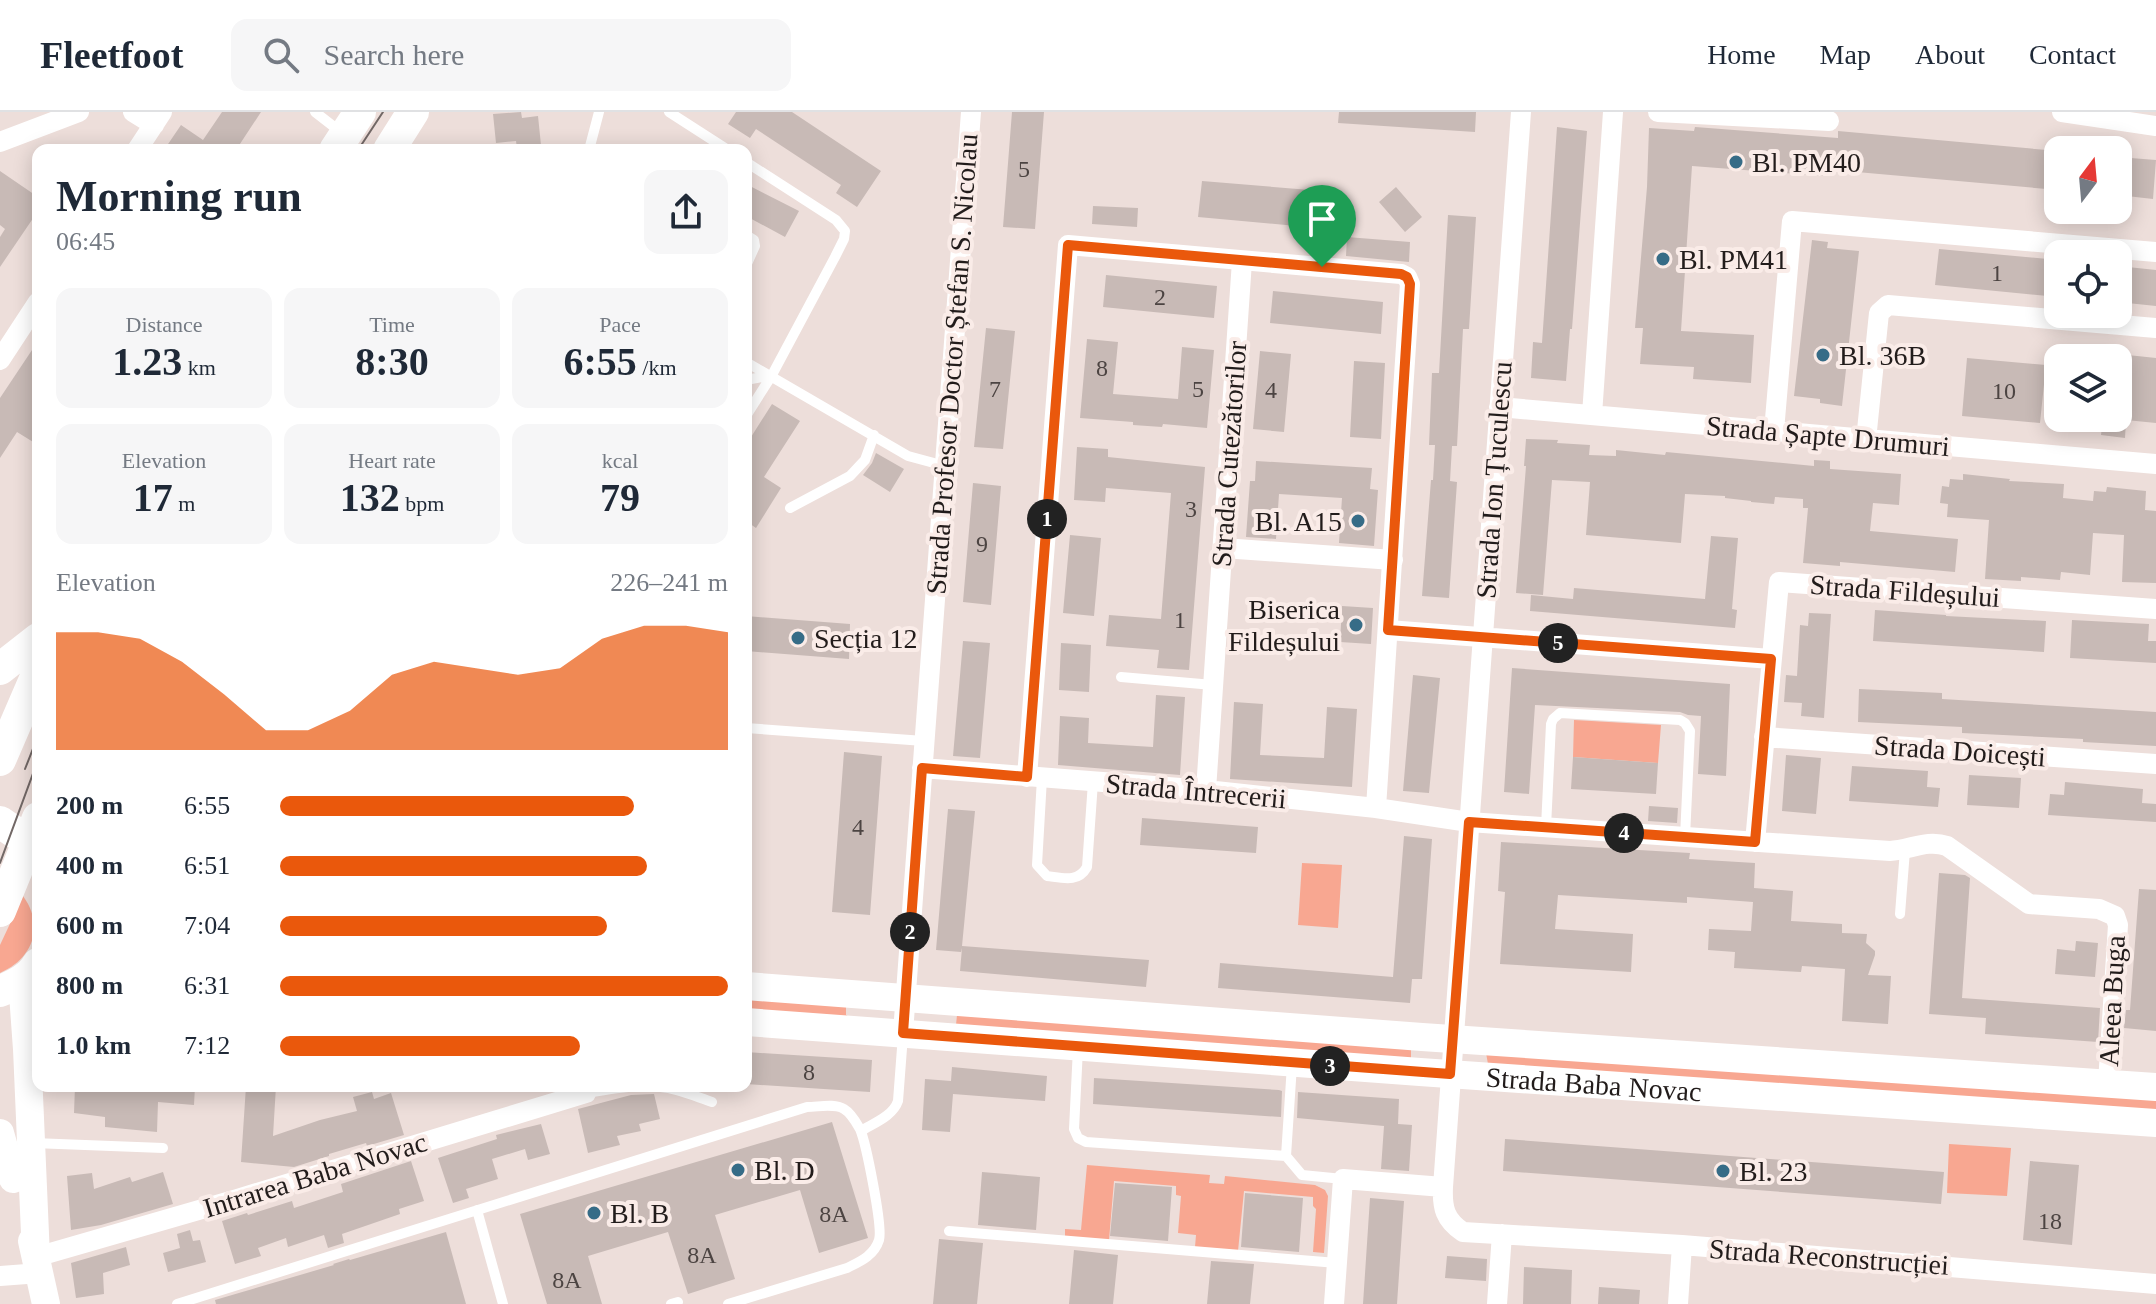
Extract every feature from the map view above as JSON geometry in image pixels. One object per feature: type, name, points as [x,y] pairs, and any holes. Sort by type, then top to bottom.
[{"type":"main road","points":[[393,144],[413,112]]},
{"type":"main road","points":[[0,669],[32,644]]},
{"type":"main road","points":[[0,760],[32,686]]},
{"type":"main road","points":[[0,822],[32,838]]},
{"type":"main road","points":[[0,911],[32,845]]},
{"type":"main road","points":[[26,976],[14,1155],[46,1304]]},
{"type":"main road","name":"Strada Baba Novac","points":[[752,986],[1453,1040],[2156,1087]]},
{"type":"main road","name":"Strada Baba Novac","points":[[752,1022],[2156,1123]]},
{"type":"main road","points":[[0,1133],[14,1155]]},
{"type":"street","points":[[0,142],[79,112]]},
{"type":"street","points":[[133,112],[158,119],[141,144]]},
{"type":"street","name":"Strada Profesor Doctor Ștefan S. Nicolau","points":[[903,1033],[971,112]]},
{"type":"street","name":"Strada Ion Țuculescu","points":[[1450,1074],[1521,112]]},
{"type":"street","points":[[1592,415],[1613,112]]},
{"type":"street","points":[[1658,112],[1829,121]]},
{"type":"street","points":[[2062,112],[2156,126]]},
{"type":"street","points":[[1774,431],[1792,221],[2156,252]]},
{"type":"street","points":[[1035,777],[1068,245],[1401,274],[1407,277],[1410,284],[1376,808]]},
{"type":"street","name":"Strada Cutezătorilor","points":[[1206,790],[1242,261]]},
{"type":"street","points":[[1866,440],[1879,313],[1888,305],[2156,328]]},
{"type":"street","points":[[0,360],[8,337],[32,309]]},
{"type":"street","name":"Strada Șapte Drumuri","points":[[1499,407],[2156,464]]},
{"type":"street","points":[[1223,548],[1393,560]]},
{"type":"street","name":"Strada Fildeșului","points":[[1771,659],[1779,582],[2156,609]]},
{"type":"street","points":[[1388,630],[1771,659],[1755,842]]},
{"type":"street","name":"Strada Doicești","points":[[1764,737],[2156,764]]},
{"type":"street","name":"Strada Întrecerii","points":[[922,768],[1206,790],[1376,808],[1469,822]]},
{"type":"street","name":"Aleea Buga","points":[[1469,822],[1890,851],[1932,843],[1947,846],[2029,904],[2099,909],[2115,916],[2118,925],[2108,1083]]},
{"type":"street","points":[[1450,1074],[1442,1203],[1449,1222],[1463,1232],[1502,1234],[1497,1304]]},
{"type":"street","name":"Intrarea Baba Novac","points":[[0,1276],[576,1092]]},
{"type":"street","points":[[1334,1304],[1343,1179],[1443,1187]]},
{"type":"street","name":"Strada Reconstrucției","points":[[1502,1234],[1682,1245],[2156,1284]]},
{"type":"street","points":[[1678,1304],[1682,1245]]},
{"type":"lane","points":[[315,112],[347,132]]},
{"type":"lane","points":[[591,144],[599,112]]},
{"type":"lane","points":[[669,112],[719,144]]},
{"type":"lane","points":[[752,166],[836,220],[845,231],[835,257],[752,407]]},
{"type":"lane","points":[[752,365],[908,456],[945,466]]},
{"type":"lane","points":[[752,379],[772,375]]},
{"type":"lane","points":[[790,508],[850,476],[865,460],[874,435]]},
{"type":"lane","points":[[1121,677],[1213,685]]},
{"type":"lane","points":[[1546,827],[1551,724],[1556,715],[1680,720],[1690,731],[1685,837]]},
{"type":"lane","points":[[752,728],[924,741]]},
{"type":"lane","points":[[1035,777],[1037,865],[1047,876],[1058,878],[1077,878],[1087,867],[1093,782]]},
{"type":"lane","points":[[1900,914],[1905,850]]},
{"type":"lane","points":[[861,1131],[896,1108],[903,1033]]},
{"type":"lane","points":[[1079,1046],[1074,1129],[1078,1138],[1086,1142],[1286,1156]]},
{"type":"lane","points":[[1292,1063],[1286,1156],[1302,1175],[1343,1179]]},
{"type":"lane","points":[[680,1092],[712,1102]]},
{"type":"lane","points":[[177,1304],[807,1107],[842,1107],[861,1131],[880,1220],[879,1240],[872,1253],[847,1268],[728,1304]]},
{"type":"lane","points":[[14,1155],[163,1148]]},
{"type":"lane","points":[[477,1210],[503,1304]]},
{"type":"lane","points":[[949,1231],[1337,1263]]},
{"type":"shaded area","points":[[1574,720],[1661,725],[1658,763],[1573,757]]},
{"type":"shaded area","points":[[1302,863],[1342,865],[1338,928],[1298,925]]},
{"type":"shaded area","points":[[23,896],[32,915],[32,940],[21,959],[0,973],[0,945]]},
{"type":"shaded area","points":[[752,995],[846,1006],[846,1015],[854,1020],[752,1013]]},
{"type":"shaded area","points":[[957,1015],[1411,1048],[1411,1058],[956,1025]]},
{"type":"shaded area","points":[[1486,1053],[2156,1096],[2156,1113],[1488,1064]]},
{"type":"shaded area","points":[[1949,1144],[2011,1148],[2007,1196],[1947,1193]]},
{"type":"shaded area","points":[[1087,1165],[1210,1175],[1209,1183],[1224,1184],[1225,1176],[1315,1185],[1325,1190],[1328,1196],[1324,1253],[1313,1252],[1316,1209],[1313,1197],[1244,1191],[1238,1251],[1195,1247],[1196,1235],[1178,1233],[1181,1196],[1176,1195],[1176,1186],[1114,1181],[1109,1240],[1065,1237],[1065,1229],[1081,1230]]},
{"type":"building","points":[[222,112],[261,112],[240,144],[168,144],[181,125],[203,140]]},
{"type":"building","points":[[521,112],[522,118],[538,116],[541,144],[516,144],[516,141],[496,143],[493,114]]},
{"type":"building","points":[[736,112],[792,112],[881,171],[857,207],[836,193],[841,185],[756,129],[750,138],[728,124]]},
{"type":"building","points":[[1012,112],[1044,112],[1035,229],[1003,227]]},
{"type":"building","points":[[1339,112],[1476,112],[1475,132],[1338,123]]},
{"type":"building","points":[[1557,127],[1587,131],[1566,381],[1531,378],[1533,342],[1542,343]]},
{"type":"building","points":[[1695,127],[1838,138],[1838,131],[2044,150],[2044,189],[1823,169],[1823,176],[1692,166],[1681,331],[1754,335],[1751,383],[1693,379],[1694,367],[1640,364],[1643,328],[1635,328],[1649,128],[1694,131]]},
{"type":"building","points":[[2132,158],[2156,160],[2153,199],[2132,197]]},
{"type":"building","points":[[0,171],[32,193],[32,220],[0,267],[0,237],[5,229],[0,225]]},
{"type":"building","points":[[1202,181],[1310,190],[1307,227],[1198,217]]},
{"type":"building","points":[[752,187],[799,211],[785,237],[752,219]]},
{"type":"building","points":[[1396,187],[1422,217],[1405,232],[1379,202]]},
{"type":"building","points":[[1093,206],[1138,208],[1137,227],[1092,224]]},
{"type":"building","points":[[1448,215],[1476,217],[1469,329],[1463,329],[1457,446],[1452,446],[1450,481],[1457,482],[1449,598],[1422,596],[1435,445],[1429,445],[1432,373],[1439,373]]},
{"type":"building","points":[[1347,237],[1410,242],[1409,262],[1346,256]]},
{"type":"building","name":"Bl. 36B","points":[[1812,240],[1828,242],[1827,248],[1859,251],[1842,406],[1794,396]]},
{"type":"building","points":[[1939,249],[2044,259],[2044,296],[1935,285]]},
{"type":"building","points":[[2132,267],[2156,270],[2156,306],[2132,303]]},
{"type":"building","points":[[1106,275],[1217,286],[1214,318],[1103,307]]},
{"type":"building","points":[[1273,291],[1383,302],[1381,334],[1270,323]]},
{"type":"building","points":[[986,328],[1015,331],[1003,449],[974,447]]},
{"type":"building","points":[[1087,339],[1118,342],[1113,394],[1178,399],[1182,347],[1214,350],[1207,428],[1133,425],[1133,422],[1080,418]]},
{"type":"building","points":[[32,350],[32,441],[17,432],[0,458],[0,398]]},
{"type":"building","points":[[1260,351],[1291,354],[1284,432],[1253,429]]},
{"type":"building","points":[[2132,355],[2156,358],[2156,423],[2132,421]]},
{"type":"building","points":[[1967,358],[2044,365],[2040,423],[1962,416]]},
{"type":"building","points":[[1354,361],[1385,363],[1381,439],[1350,437]]},
{"type":"building","points":[[772,404],[800,421],[764,477],[781,488],[756,528],[752,525],[752,436]]},
{"type":"building","points":[[2101,432],[2125,432],[2125,438],[2101,435]]},
{"type":"building","points":[[1526,439],[1590,445],[1589,455],[1616,456],[1616,450],[1665,455],[1666,452],[1814,466],[1814,460],[1830,461],[1830,469],[1901,474],[1899,505],[1873,503],[1870,531],[1958,539],[1955,572],[1840,562],[1840,566],[1803,563],[1808,508],[1803,508],[1803,499],[1775,497],[1774,504],[1725,496],[1685,494],[1681,543],[1586,535],[1590,482],[1552,480],[1543,595],[1516,593]]},
{"type":"building","points":[[1077,447],[1108,449],[1108,457],[1205,467],[1189,670],[1157,668],[1159,650],[1106,646],[1109,615],[1161,619],[1171,493],[1106,488],[1105,502],[1074,500]]},
{"type":"building","points":[[876,453],[904,469],[890,492],[863,475]]},
{"type":"building","name":"Bl. A15","points":[[1256,461],[1372,468],[1370,489],[1378,490],[1374,546],[1339,543],[1342,498],[1279,494],[1276,539],[1246,537],[1250,481],[1255,481]]},
{"type":"building","points":[[1963,474],[2009,481],[2064,484],[2063,498],[2093,501],[2094,491],[2106,492],[2107,487],[2146,491],[2145,510],[2156,511],[2156,583],[2122,582],[2124,535],[2093,533],[2090,575],[2061,572],[2060,580],[2021,577],[2021,581],[1985,579],[1989,520],[1947,517],[1948,504],[1940,503],[1942,486],[1949,487],[1950,479],[1963,480]]},
{"type":"building","points":[[973,483],[1001,486],[991,605],[963,602]]},
{"type":"building","points":[[1070,535],[1101,538],[1094,616],[1063,613]]},
{"type":"building","points":[[1711,536],[1738,538],[1732,609],[1737,610],[1735,628],[1530,611],[1531,595],[1573,599],[1574,588],[1705,599]]},
{"type":"building","name":"Biserica Fildeșului","points":[[1342,606],[1373,608],[1371,644],[1340,642]]},
{"type":"building","points":[[1875,610],[2046,621],[2044,652],[1873,641]]},
{"type":"building","points":[[1809,613],[1831,614],[1824,718],[1801,716],[1802,703],[1784,702],[1786,675],[1797,676],[1800,625],[1808,626]]},
{"type":"building","name":"Secția 12","points":[[752,616],[850,624],[849,659],[752,651]]},
{"type":"building","points":[[2072,620],[2149,624],[2148,641],[2156,641],[2156,663],[2070,658]]},
{"type":"building","points":[[963,641],[990,643],[980,758],[953,756]]},
{"type":"building","points":[[1061,643],[1091,645],[1089,692],[1059,690]]},
{"type":"building","points":[[1512,668],[1730,684],[1726,776],[1698,774],[1701,716],[1680,712],[1535,705],[1529,794],[1504,792]]},
{"type":"building","points":[[1413,675],[1440,678],[1429,793],[1403,791]]},
{"type":"building","points":[[1859,689],[1942,693],[1942,699],[2156,712],[2156,746],[1962,733],[1962,727],[1858,722]]},
{"type":"building","points":[[1156,695],[1185,697],[1180,775],[1058,765],[1060,716],[1089,718],[1088,743],[1153,747]]},
{"type":"building","points":[[1234,702],[1263,704],[1260,755],[1324,758],[1327,707],[1357,709],[1352,787],[1230,779]]},
{"type":"building","points":[[844,752],[882,756],[870,915],[832,912]]},
{"type":"building","points":[[1786,755],[1821,758],[1816,814],[1782,811]]},
{"type":"building","points":[[1573,757],[1658,763],[1656,794],[1571,789]]},
{"type":"building","points":[[1852,766],[1928,771],[1927,787],[1940,788],[1938,807],[1849,801]]},
{"type":"building","points":[[1969,775],[2021,778],[2019,808],[1967,805]]},
{"type":"building","points":[[2065,782],[2143,789],[2142,803],[2156,804],[2156,822],[2048,815],[2050,794],[2064,795]]},
{"type":"building","points":[[1649,806],[1678,808],[1677,823],[1648,821]]},
{"type":"building","points":[[948,809],[975,811],[962,946],[1149,960],[1146,987],[960,971],[962,948],[961,952],[936,950]]},
{"type":"building","points":[[1142,818],[1258,827],[1256,853],[1140,845]]},
{"type":"building","points":[[1404,836],[1432,839],[1422,979],[1412,979],[1410,1003],[1218,988],[1220,963],[1393,977]]},
{"type":"building","points":[[1501,842],[1690,853],[1689,859],[1755,863],[1754,888],[1793,891],[1791,921],[1842,924],[1842,933],[1867,934],[1866,943],[1875,951],[1868,975],[1891,976],[1888,1024],[1842,1021],[1845,969],[1802,966],[1801,972],[1734,968],[1735,952],[1708,950],[1709,929],[1751,931],[1753,902],[1687,897],[1687,903],[1558,895],[1555,929],[1633,934],[1631,972],[1500,964],[1505,892],[1498,891]]},
{"type":"building","points":[[1939,873],[1970,878],[1962,998],[2100,1008],[2098,1042],[1985,1034],[1986,1018],[1929,1014]]},
{"type":"building","points":[[2139,889],[2156,890],[2156,1031],[2124,1028],[2126,1010],[2130,1010]]},
{"type":"building","points":[[2076,941],[2098,943],[2095,977],[2055,974],[2057,949],[2075,951]]},
{"type":"building","points":[[752,1052],[872,1060],[870,1092],[752,1084]]},
{"type":"building","points":[[952,1067],[1047,1076],[1045,1101],[953,1094],[950,1132],[922,1130],[925,1079],[951,1081]]},
{"type":"building","points":[[1094,1078],[1279,1090],[1282,1091],[1281,1117],[1093,1104]]},
{"type":"building","points":[[75,1092],[195,1092],[194,1105],[158,1102],[157,1132],[105,1127],[105,1117],[74,1113]]},
{"type":"building","points":[[246,1092],[276,1092],[273,1136],[357,1111],[353,1097],[372,1092],[374,1099],[391,1093],[404,1135],[367,1146],[366,1143],[294,1167],[241,1162]]},
{"type":"building","points":[[1298,1092],[1399,1099],[1398,1124],[1412,1125],[1409,1171],[1381,1169],[1384,1126],[1297,1118]]},
{"type":"building","points":[[654,1094],[660,1119],[639,1124],[641,1131],[617,1136],[620,1145],[588,1153],[578,1109],[631,1095]]},
{"type":"building","points":[[832,1122],[868,1238],[819,1253],[800,1190],[715,1215],[735,1279],[688,1294],[668,1232],[588,1256],[602,1304],[547,1304],[520,1214]]},
{"type":"building","points":[[541,1124],[550,1154],[528,1160],[525,1149],[492,1159],[498,1179],[466,1189],[469,1198],[453,1203],[438,1158],[497,1139],[496,1135]]},
{"type":"building","name":"Bl. 23","points":[[1505,1139],[1944,1172],[1941,1204],[1503,1171]]},
{"type":"building","points":[[411,1161],[424,1201],[399,1209],[400,1214],[342,1234],[344,1243],[328,1248],[324,1235],[288,1247],[286,1238],[258,1248],[261,1256],[235,1264],[222,1221],[292,1201],[294,1208],[343,1192],[341,1184]]},
{"type":"building","points":[[2030,1161],[2079,1165],[2072,1245],[2023,1240]]},
{"type":"building","points":[[163,1172],[173,1204],[101,1225],[71,1230],[67,1176],[92,1173],[94,1189],[130,1177],[132,1182]]},
{"type":"building","points":[[982,1172],[1040,1177],[1036,1230],[978,1225]]},
{"type":"building","points":[[1115,1183],[1172,1187],[1168,1241],[1110,1236]]},
{"type":"building","points":[[1245,1193],[1303,1198],[1299,1252],[1241,1247]]},
{"type":"building","points":[[1370,1198],[1404,1201],[1397,1304],[1363,1304]]},
{"type":"building","points":[[190,1230],[193,1241],[200,1240],[206,1262],[168,1272],[163,1253],[180,1248],[177,1234]]},
{"type":"building","points":[[446,1232],[466,1304],[216,1304],[215,1300]]},
{"type":"building","points":[[939,1239],[983,1243],[977,1304],[933,1304]]},
{"type":"building","points":[[126,1247],[130,1265],[103,1273],[104,1294],[76,1298],[71,1263]]},
{"type":"building","points":[[1074,1250],[1118,1255],[1113,1304],[1069,1304]]},
{"type":"building","points":[[1447,1256],[1487,1259],[1486,1281],[1445,1278]]},
{"type":"building","points":[[1211,1261],[1254,1264],[1250,1304],[1207,1304]]},
{"type":"building","points":[[1524,1267],[1572,1270],[1571,1304],[1523,1304]]},
{"type":"building","points":[[1599,1287],[1640,1290],[1639,1304],[1598,1304]]},
{"type":"tram line","points":[[362,144],[383,112]]},
{"type":"tram line","points":[[25,769],[32,751]]},
{"type":"tram line","points":[[0,863],[32,776]]},
{"type":"place","name":"Bl. PM40","points":[[1736,162]]},
{"type":"place","name":"Bl. PM41","points":[[1663,259]]},
{"type":"place","name":"Bl. 36B","points":[[1823,355]]},
{"type":"place","name":"Bl. A15","points":[[1358,521]]},
{"type":"place","name":"Biserica Fildeșului","points":[[1356,625]]},
{"type":"place","name":"Secția 12","points":[[798,638]]},
{"type":"place","name":"Bl. D","points":[[738,1170]]},
{"type":"place","name":"Bl. 23","points":[[1723,1171]]},
{"type":"place","name":"Bl. B","points":[[594,1213]]},
{"type":"route","points":[[1068,245],[1322,267],[1401,274],[1407,277],[1410,284],[1388,630],[1771,659],[1755,842],[1469,822],[1450,1074],[903,1033],[922,768],[1027,777],[1068,245]]}]
